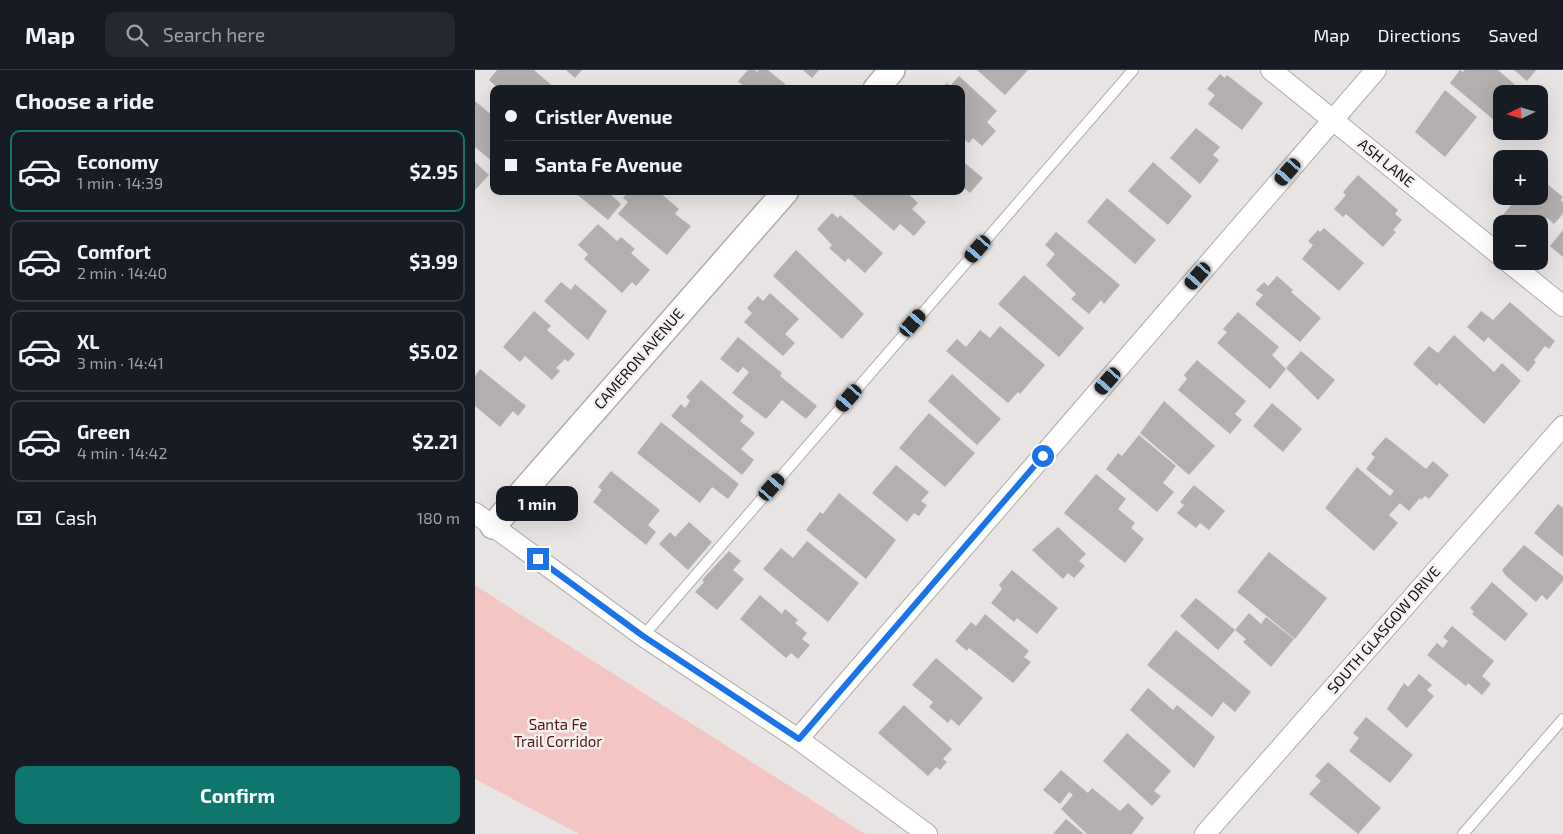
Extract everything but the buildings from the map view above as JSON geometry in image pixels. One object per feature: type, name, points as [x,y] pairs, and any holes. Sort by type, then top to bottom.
[{"type":"street","points":[[879,85],[892,70]]},
{"type":"street","name":"ASH LANE","points":[[1271,70],[1493,250]]},
{"type":"street","points":[[799,739],[1376,70]]},
{"type":"street","name":"CAMERON AVENUE","points":[[484,520],[782,195]]},
{"type":"street","points":[[1518,270],[1563,306]]},
{"type":"street","name":"SOUTH GLASGOW DRIVE","points":[[1205,834],[1563,426]]},
{"type":"street","points":[[484,520],[643,636],[799,739],[927,834]]},
{"type":"lane","points":[[643,636],[1133,70]]},
{"type":"lane","points":[[1463,834],[1563,719]]},
{"type":"green space","name":"Santa Fe Trail Corridor","points":[[475,585],[865,834],[579,834],[475,779]]},
{"type":"route","points":[[538,559],[643,636],[799,739],[1043,456]]}]
